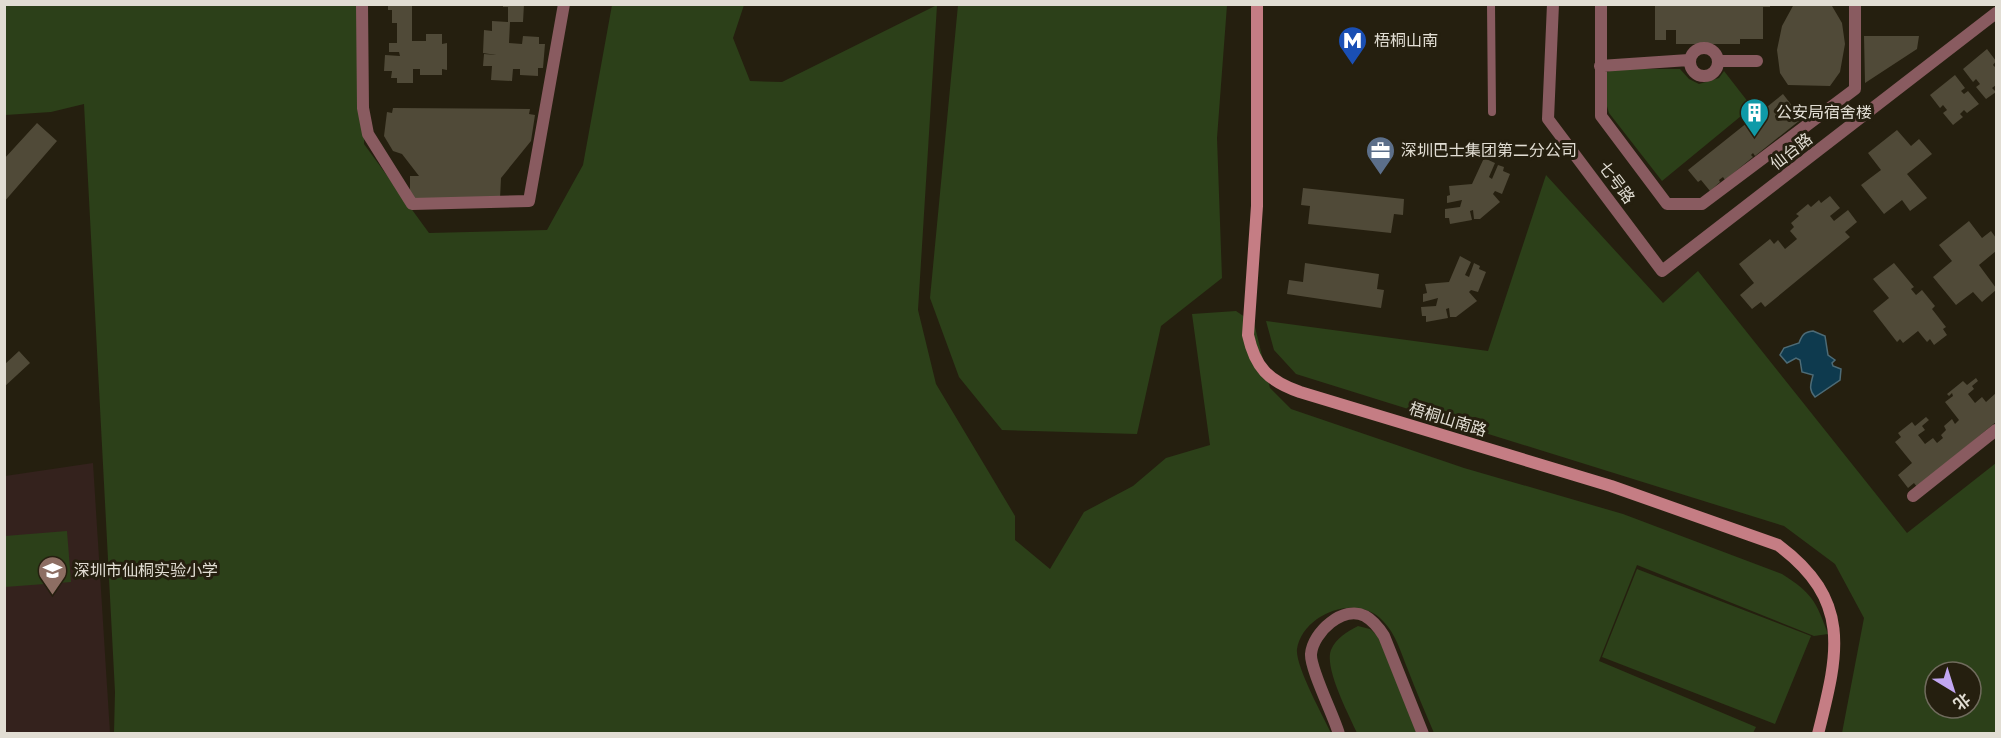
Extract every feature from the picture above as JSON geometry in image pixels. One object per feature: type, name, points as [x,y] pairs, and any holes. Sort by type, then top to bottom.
[{"type":"street","points":[[362,4],[363,108],[368,134],[412,204],[529,201],[564,4]]},
{"type":"street","name":"梧桐山南路","points":[[1257,4],[1257,206],[1248,334],[1252,353],[1265,372],[1281,385],[1611,486],[1778,545],[1794,557],[1822,590],[1832,618],[1834,669],[1818,734]]},
{"type":"street","name":"七号路","points":[[1553,4],[1548,119],[1662,271]]},
{"type":"street","points":[[1601,4],[1601,116],[1667,204],[1702,204],[1855,89],[1855,4]]},
{"type":"street","name":"仙台路","points":[[1662,271],[1996,13]]},
{"type":"street","points":[[1706,47],[1715,52],[1719,61],[1712,74],[1703,76],[1694,72],[1689,60],[1694,51],[1706,47]]},
{"type":"street","points":[[1600,66],[1689,60]]},
{"type":"street","points":[[1719,61],[1757,61]]},
{"type":"street","points":[[1913,496],[1996,430]]},
{"type":"street","points":[[1340,734],[1313,668],[1311,654],[1323,628],[1349,614],[1363,615],[1376,623],[1384,636],[1423,734]]},
{"type":"lane","points":[[1491,4],[1492,112]]},
{"type":"shaded area","name":"深圳市仙桐实验小学","points":[[93,463],[110,733],[5,734],[5,476]]},
{"type":"green space","points":[[9,4],[368,5],[364,144],[429,233],[547,230],[583,165],[612,5],[744,5],[733,38],[750,81],[782,82],[937,5],[918,310],[936,384],[1015,516],[1015,540],[1050,569],[1084,512],[1133,486],[1166,458],[1210,445],[1192,314],[1236,311],[1254,323],[1270,388],[1291,409],[1464,468],[1623,514],[1782,574],[1812,599],[1828,634],[1814,636],[1637,565],[1599,661],[1756,727],[1753,733],[1434,733],[1398,644],[1388,626],[1372,613],[1360,608],[1346,608],[1320,617],[1309,626],[1301,636],[1297,649],[1300,667],[1331,733],[114,733],[115,692],[84,104],[51,112],[5,115],[4,7]]},
{"type":"green space","points":[[958,5],[1227,5],[1217,138],[1222,278],[1161,326],[1137,434],[1002,430],[959,377],[930,298]]},
{"type":"green space","points":[[1613,69],[1680,69],[1689,79],[1699,84],[1719,78],[1724,71],[1752,107],[1662,181],[1609,113],[1603,93],[1604,74]]},
{"type":"green space","points":[[1546,175],[1663,303],[1698,271],[1907,533],[1996,463],[1996,733],[1842,733],[1864,618],[1835,564],[1784,526],[1296,374],[1274,350],[1266,321],[1488,351]]},
{"type":"green space","points":[[67,531],[71,582],[5,587],[5,536]]},
{"type":"green space","points":[[1637,569],[1811,636],[1775,724],[1602,657]]},
{"type":"green space","points":[[1358,626],[1370,629],[1378,636],[1417,733],[1357,733],[1338,692],[1330,658],[1331,650],[1336,642]]},
{"type":"water","points":[[1813,331],[1825,336],[1828,355],[1835,360],[1832,363],[1833,366],[1841,369],[1840,380],[1815,397],[1811,389],[1813,375],[1802,372],[1800,360],[1796,358],[1787,363],[1780,355],[1784,348],[1799,343],[1804,334]]},
{"type":"building","points":[[388,4],[412,4],[412,41],[426,41],[426,34],[442,34],[442,44],[447,43],[447,70],[442,69],[442,75],[420,75],[420,69],[413,69],[413,83],[397,83],[397,78],[391,78],[392,71],[384,71],[385,55],[400,56],[399,52],[389,52],[389,43],[397,43],[397,23],[392,23],[392,10],[388,10]]},
{"type":"building","points":[[503,4],[524,4],[523,22],[510,22],[509,43],[522,44],[523,36],[539,37],[539,44],[545,44],[543,68],[538,68],[538,76],[520,75],[520,69],[513,69],[512,81],[491,80],[492,66],[483,66],[484,54],[496,55],[483,53],[484,30],[492,31],[492,21],[508,22],[508,7],[503,7]]},
{"type":"building","points":[[1655,4],[1770,4],[1770,7],[1763,7],[1763,39],[1740,39],[1740,44],[1676,44],[1676,30],[1666,30],[1666,40],[1655,40]]},
{"type":"building","points":[[1794,4],[1832,6],[1842,23],[1845,44],[1840,72],[1830,86],[1788,85],[1780,73],[1777,50],[1782,26]]},
{"type":"building","points":[[1864,36],[1919,36],[1917,49],[1865,83]]},
{"type":"building","points":[[1987,49],[1996,61],[1993,65],[1996,68],[1996,85],[1992,88],[1996,92],[1986,99],[1976,87],[1980,84],[1976,79],[1973,82],[1963,69]]},
{"type":"building","points":[[1955,75],[1965,88],[1961,91],[1964,94],[1968,91],[1979,104],[1967,113],[1964,110],[1960,114],[1963,117],[1953,125],[1943,113],[1947,110],[1943,105],[1940,108],[1930,95]]},
{"type":"building","name":"公安局宿舍楼","points":[[1783,94],[1793,107],[1790,109],[1799,121],[1755,156],[1753,153],[1751,155],[1753,157],[1725,180],[1723,177],[1719,180],[1720,182],[1710,191],[1701,180],[1698,182],[1688,170]]},
{"type":"building","points":[[393,108],[530,109],[529,114],[535,115],[531,141],[501,178],[500,199],[410,198],[410,176],[419,176],[402,154],[393,151],[384,136],[387,112],[392,113]]},
{"type":"building","points":[[37,123],[57,141],[4,202],[4,159]]},
{"type":"building","points":[[1897,130],[1911,146],[1919,139],[1932,154],[1907,174],[1927,198],[1910,211],[1902,200],[1884,214],[1861,185],[1881,170],[1868,153]]},
{"type":"building","points":[[1484,158],[1495,163],[1489,177],[1492,179],[1498,165],[1504,167],[1503,171],[1510,174],[1502,194],[1495,191],[1493,194],[1500,202],[1480,219],[1474,219],[1473,210],[1470,211],[1472,220],[1450,224],[1449,218],[1445,218],[1445,209],[1460,207],[1462,200],[1447,203],[1447,196],[1450,195],[1449,186],[1472,184]]},
{"type":"building","points":[[1303,188],[1404,199],[1403,215],[1394,214],[1391,233],[1308,224],[1310,206],[1301,205]]},
{"type":"building","points":[[1830,196],[1840,208],[1830,216],[1834,221],[1848,210],[1857,222],[1845,232],[1850,237],[1765,307],[1761,302],[1752,309],[1740,295],[1754,283],[1739,264],[1770,239],[1774,244],[1778,240],[1785,249],[1797,239],[1790,231],[1794,227],[1791,223],[1799,216],[1796,214],[1808,204],[1811,207],[1819,200],[1821,203]]},
{"type":"building","points":[[1969,221],[1982,238],[1991,231],[1996,238],[1996,251],[1979,265],[1996,290],[1982,302],[1973,292],[1956,305],[1933,277],[1952,261],[1939,245]]},
{"type":"building","points":[[1460,256],[1471,262],[1465,275],[1469,277],[1474,263],[1486,272],[1478,292],[1471,290],[1469,292],[1477,301],[1456,317],[1450,317],[1449,308],[1446,309],[1448,318],[1426,322],[1426,316],[1422,316],[1421,307],[1436,306],[1438,298],[1423,302],[1423,294],[1427,293],[1425,284],[1449,282]]},
{"type":"building","points":[[1305,263],[1379,274],[1377,289],[1384,290],[1381,308],[1287,294],[1289,280],[1303,282]]},
{"type":"building","points":[[1894,263],[1914,287],[1911,289],[1916,295],[1922,290],[1935,306],[1932,309],[1946,327],[1943,329],[1947,335],[1934,345],[1930,339],[1927,342],[1918,331],[1903,343],[1900,339],[1897,342],[1873,311],[1889,298],[1873,279]]},
{"type":"building","points":[[19,351],[30,363],[4,387],[4,365]]},
{"type":"building","points":[[1976,378],[1978,381],[1972,386],[1974,389],[1968,394],[1975,403],[1982,397],[1986,402],[1996,393],[1996,422],[1917,487],[1914,483],[1908,488],[1898,475],[1912,463],[1895,442],[1901,437],[1898,433],[1912,422],[1915,426],[1926,417],[1929,420],[1922,426],[1925,430],[1918,435],[1925,444],[1933,438],[1937,443],[1943,438],[1941,435],[1946,430],[1944,426],[1952,419],[1955,424],[1959,420],[1945,402],[1953,396],[1952,393],[1949,396],[1947,394],[1963,381],[1967,385]]},
{"type":"place","name":"梧桐山南","points":[[1353,66]]},
{"type":"place","name":"公安局宿舍楼","points":[[1755,138]]},
{"type":"place","name":"深圳巴士集团第二分公司","points":[[1380,176]]},
{"type":"place","name":"深圳市仙桐实验小学","points":[[53,596]]}]
